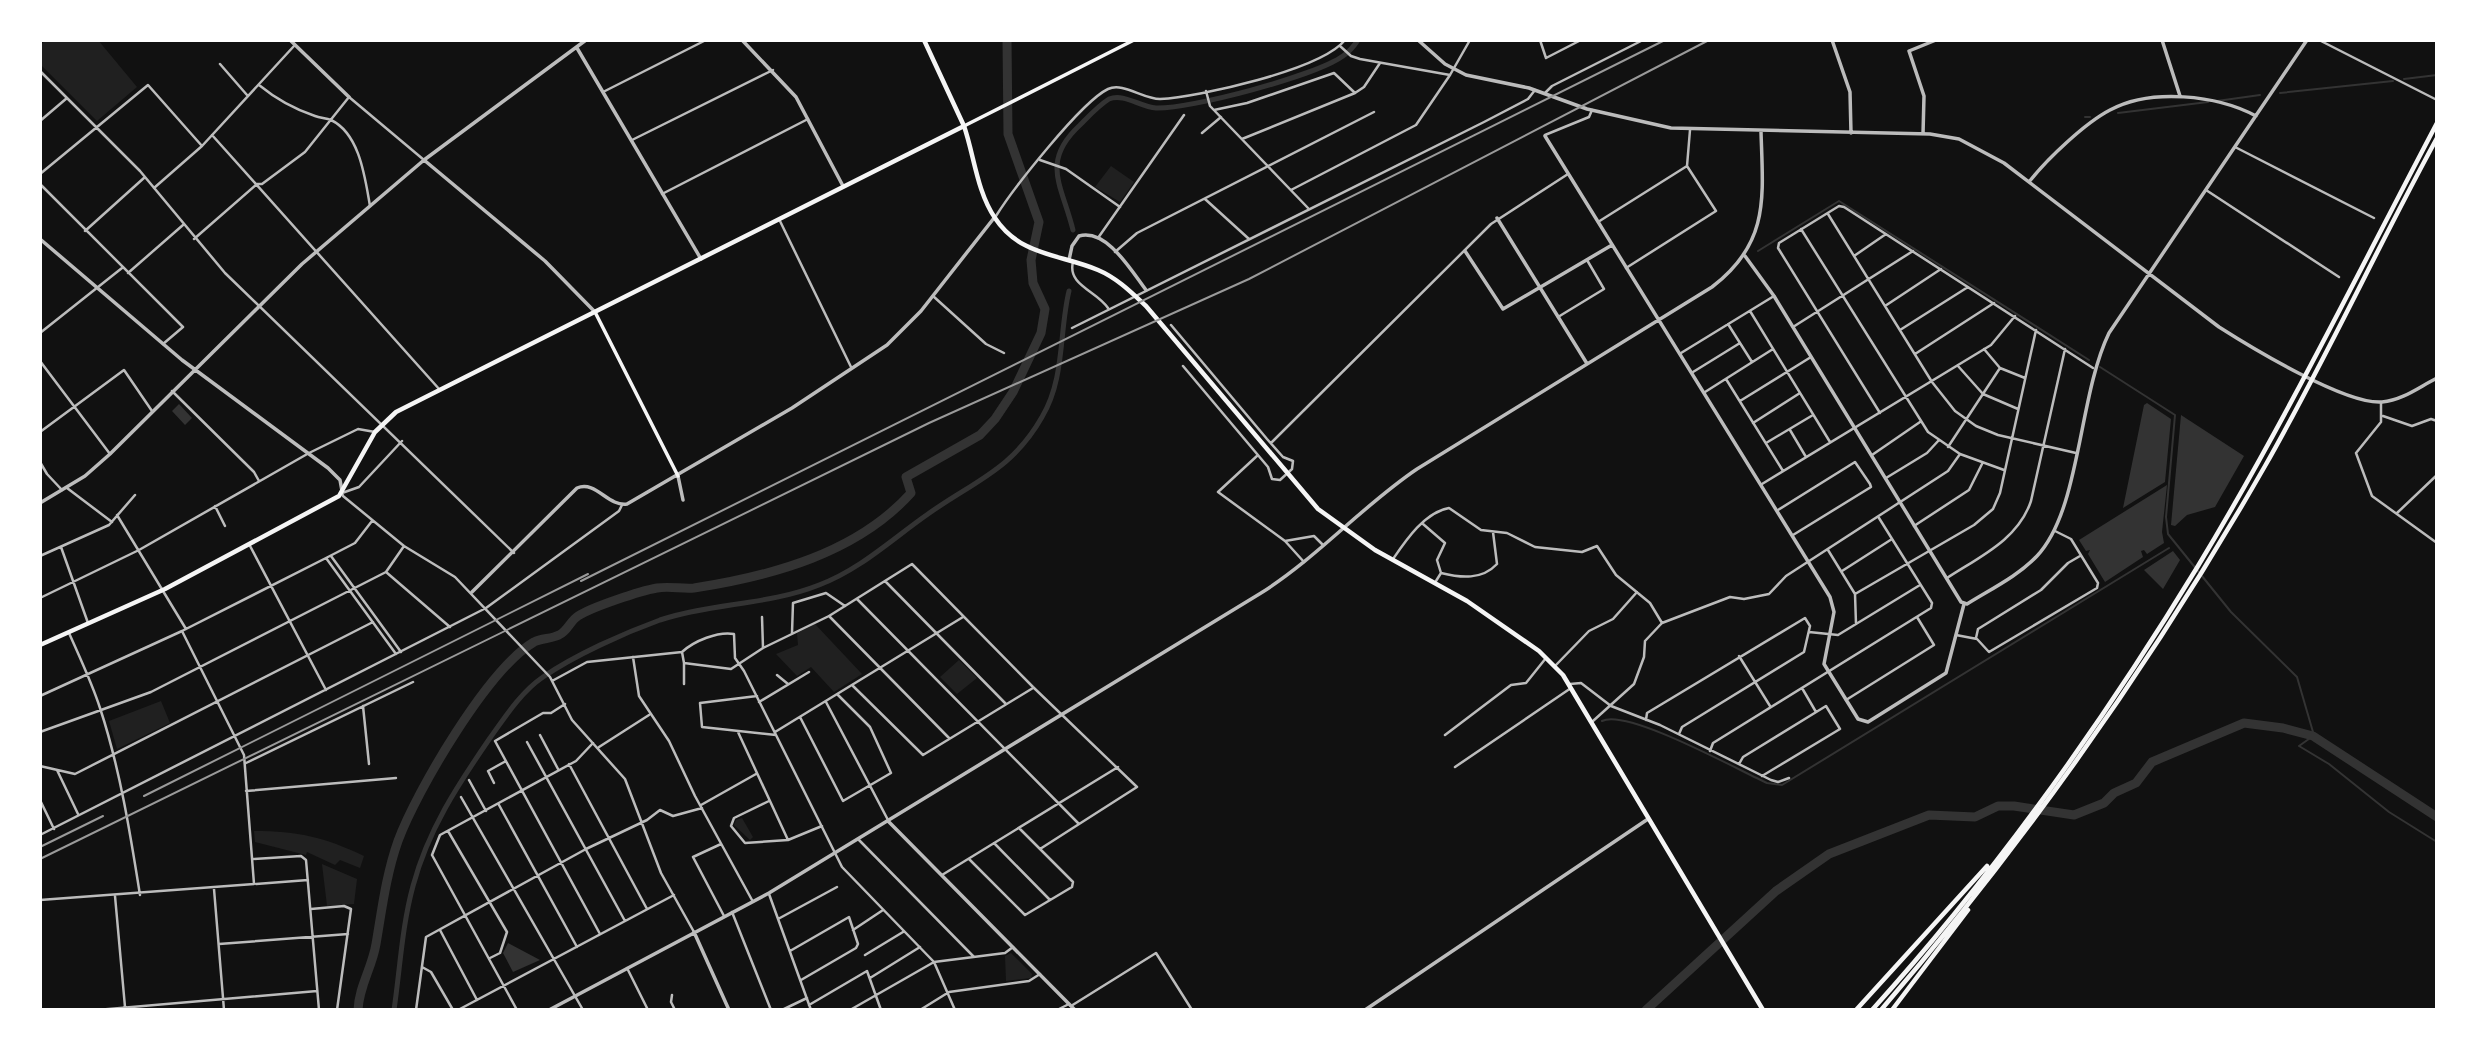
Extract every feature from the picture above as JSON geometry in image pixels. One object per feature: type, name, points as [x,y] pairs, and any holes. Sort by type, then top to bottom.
[{"type":"main road","points":[[924,40],[964,126],[985,197],[995,218],[1016,241],[1109,276],[1131,291],[1311,502],[1343,529],[1436,581],[1502,624],[1546,658],[1572,685],[1763,1010]]},
{"type":"main road","points":[[40,645],[165,589],[342,493],[374,432],[383,422],[1134,40]]},
{"type":"main road","points":[[1872,1010],[2005,848],[2127,678],[2198,565],[2305,374],[2437,123]]},
{"type":"main road","points":[[1881,1010],[2028,830],[2069,774],[2203,571],[2265,465],[2437,138]]},
{"type":"main road","points":[[595,312],[677,476]]},
{"type":"main road","points":[[1856,1010],[2005,848]]},
{"type":"main road","points":[[1892,1010],[1948,939],[1984,886]]},
{"type":"street","points":[[290,40],[349,97],[545,261],[595,312]]},
{"type":"street","points":[[40,503],[64,489],[110,454],[193,369],[314,253],[424,160],[586,40]]},
{"type":"street","points":[[603,92],[706,40]]},
{"type":"street","points":[[742,40],[796,97],[843,186]]},
{"type":"street","points":[[40,835],[486,608],[619,512],[622,505],[677,476],[853,370],[887,345],[933,296],[1068,125],[1109,89],[1161,99],[1206,92],[1285,72],[1342,48],[1345,40]]},
{"type":"street","points":[[1418,40],[1454,70],[1483,80],[1535,90],[1592,110],[1690,130],[1923,134],[1951,137],[1978,147],[2029,182],[2237,338],[2305,374],[2354,398],[2381,402],[2407,395],[2437,377]]},
{"type":"street","points":[[1291,190],[1416,125],[1454,70],[1470,40]]},
{"type":"street","points":[[1540,40],[1546,58],[1581,40]]},
{"type":"street","points":[[1545,93],[1552,86],[1643,40]]},
{"type":"street","points":[[1832,40],[1850,92],[1851,133]]},
{"type":"street","points":[[1923,134],[1924,96],[1909,51],[1936,40]]},
{"type":"street","points":[[2162,40],[2180,96]]},
{"type":"street","points":[[1592,110],[1589,117],[1545,136],[1833,602],[1824,664],[1858,719],[1864,722],[1891,709],[1946,673],[1964,604],[2021,570],[2039,554],[2055,531],[2076,453],[2094,369],[2109,333],[2307,40]]},
{"type":"street","points":[[2319,40],[2437,100]]},
{"type":"street","points":[[154,188],[202,146],[295,45]]},
{"type":"street","points":[[577,48],[701,259]]},
{"type":"street","points":[[1342,48],[1351,56],[1450,75]]},
{"type":"street","points":[[1242,139],[1355,93],[1364,87],[1380,62]]},
{"type":"street","points":[[220,64],[247,95]]},
{"type":"street","points":[[632,141],[773,70]]},
{"type":"street","points":[[40,71],[97,125],[145,177],[194,239],[259,306],[383,422],[514,553]]},
{"type":"street","points":[[1214,110],[1247,103],[1334,73],[1355,93]]},
{"type":"street","points":[[40,174],[148,85],[202,146]]},
{"type":"street","points":[[259,85],[275,99],[318,118],[331,120],[350,138],[366,178],[370,207]]},
{"type":"street","points":[[1072,328],[1528,99],[1535,90]]},
{"type":"street","points":[[1206,92],[1208,104],[1308,209]]},
{"type":"street","points":[[2029,182],[2110,109],[2133,102],[2180,96],[2221,101],[2256,116]]},
{"type":"street","points":[[194,239],[257,184],[262,184],[304,152],[349,97]]},
{"type":"street","points":[[40,121],[68,98]]},
{"type":"street","points":[[1115,252],[1137,233],[1374,112]]},
{"type":"street","points":[[1097,238],[1184,115]]},
{"type":"street","points":[[1202,133],[1221,117]]},
{"type":"street","points":[[662,194],[808,118]]},
{"type":"street","points":[[1626,268],[1716,211],[1687,166],[1690,130]]},
{"type":"street","points":[[549,1010],[769,893],[1062,715],[1305,563],[1417,468],[1712,287],[1745,256],[1757,230],[1763,202],[1761,132]]},
{"type":"street","points":[[212,135],[297,228],[314,253],[440,391]]},
{"type":"street","points":[[2235,147],[2374,218]]},
{"type":"street","points":[[1040,160],[1063,169],[1120,207]]},
{"type":"street","points":[[1598,222],[1687,166]]},
{"type":"street","points":[[1271,443],[1497,218],[1568,174]]},
{"type":"street","points":[[85,231],[145,177]]},
{"type":"street","points":[[40,184],[183,327],[163,344]]},
{"type":"street","points":[[2206,190],[2339,277]]},
{"type":"street","points":[[1205,198],[1249,239]]},
{"type":"street","points":[[1880,414],[1778,248],[1779,243],[1801,229],[1844,206],[2094,369]]},
{"type":"street","points":[[1828,214],[1946,402],[1966,420],[1986,430],[2076,453]]},
{"type":"street","points":[[1497,218],[1587,363]]},
{"type":"street","points":[[779,219],[853,370]]},
{"type":"street","points":[[128,273],[183,225]]},
{"type":"street","points":[[1801,229],[1920,422],[1939,440],[1960,454],[2005,470]]},
{"type":"street","points":[[1854,256],[1886,234]]},
{"type":"street","points":[[1108,309],[1095,294],[1074,279],[1071,270],[1072,246],[1079,236],[1097,238],[1115,252],[1146,290]]},
{"type":"street","points":[[40,239],[193,369],[335,475],[342,493],[372,521],[404,546],[447,571],[472,593],[540,665],[551,679],[572,720],[625,779],[657,865],[694,932],[729,1010]]},
{"type":"street","points":[[1465,251],[1503,309],[1612,245]]},
{"type":"street","points":[[1793,327],[1913,251]]},
{"type":"street","points":[[1745,256],[1774,296],[1964,604]]},
{"type":"street","points":[[1558,317],[1604,289],[1587,260]]},
{"type":"street","points":[[40,333],[122,268]]},
{"type":"street","points":[[1885,306],[1941,269]]},
{"type":"street","points":[[1900,330],[1969,287]]},
{"type":"street","points":[[933,296],[986,344],[1004,353]]},
{"type":"street","points":[[1681,353],[1774,296]]},
{"type":"street","points":[[1915,354],[1994,303]]},
{"type":"street","points":[[1749,311],[1830,442]]},
{"type":"street","points":[[1762,484],[1984,349],[2000,338],[2015,316]]},
{"type":"street","points":[[1728,324],[1752,362]]},
{"type":"street","points":[[1171,325],[1271,443],[1294,463],[1280,480],[1274,480],[1258,455],[1183,366]]},
{"type":"street","points":[[1855,594],[1930,552],[1989,514],[1996,504],[2036,330]]},
{"type":"street","points":[[1693,372],[1740,344]]},
{"type":"street","points":[[1705,392],[1773,349]]},
{"type":"street","points":[[1984,349],[2000,368],[2025,378]]},
{"type":"street","points":[[1946,578],[2001,543],[2023,519],[2031,501],[2064,349]]},
{"type":"street","points":[[1740,401],[1811,356]]},
{"type":"street","points":[[40,361],[110,454]]},
{"type":"street","points":[[1958,366],[1983,394],[2018,410]]},
{"type":"street","points":[[1948,447],[2000,368]]},
{"type":"street","points":[[40,432],[124,370],[153,412]]},
{"type":"street","points":[[1726,379],[1783,471]]},
{"type":"street","points":[[172,391],[259,481]]},
{"type":"street","points":[[1753,423],[1800,394]]},
{"type":"street","points":[[2381,402],[2383,416],[2356,457],[2372,496],[2437,543]]},
{"type":"street","points":[[1766,443],[1813,415]]},
{"type":"street","points":[[2383,416],[2412,426],[2431,419],[2437,421]]},
{"type":"street","points":[[1872,454],[1920,422]]},
{"type":"street","points":[[40,598],[139,550],[309,453],[358,429],[374,432]]},
{"type":"street","points":[[1789,429],[1806,457]]},
{"type":"street","points":[[1886,478],[1927,453],[1939,440]]},
{"type":"street","points":[[342,493],[359,487],[402,441]]},
{"type":"street","points":[[1593,721],[1634,684],[1644,657],[1645,641],[1662,623],[1730,597],[1744,599],[1769,594],[1786,576],[1948,471],[1960,454]]},
{"type":"street","points":[[1258,455],[1219,492],[1285,541],[1305,563]]},
{"type":"street","points":[[40,462],[47,474],[64,489],[112,522]]},
{"type":"street","points":[[1778,510],[1855,462],[1870,484],[1871,487],[1793,535]]},
{"type":"street","points":[[1914,526],[1969,490],[1982,464]]},
{"type":"street","points":[[2397,513],[2437,475]]},
{"type":"street","points":[[677,476],[683,500]]},
{"type":"street","points":[[472,593],[579,487],[591,488],[622,505]]},
{"type":"street","points":[[40,556],[112,522],[135,495]]},
{"type":"street","points":[[215,506],[225,526]]},
{"type":"street","points":[[1393,559],[1423,524],[1449,508],[1481,530],[1507,533],[1535,547],[1582,552],[1597,546],[1616,575],[1653,607],[1662,623]]},
{"type":"street","points":[[117,515],[165,589],[236,736],[245,764],[254,884]]},
{"type":"street","points":[[1710,751],[1713,743],[1770,706],[1931,608],[1932,603],[1879,518]]},
{"type":"street","points":[[40,696],[184,630],[355,543],[372,521]]},
{"type":"street","points":[[1423,524],[1445,543],[1437,560],[1441,573],[1436,581]]},
{"type":"street","points":[[1955,635],[1976,638],[1989,652],[2097,588],[2098,583],[2071,539],[2055,531]]},
{"type":"street","points":[[1441,573],[1474,577],[1488,573],[1497,564],[1493,532]]},
{"type":"street","points":[[1285,541],[1314,537],[1324,546]]},
{"type":"street","points":[[1841,571],[1892,539]]},
{"type":"street","points":[[249,544],[326,690]]},
{"type":"street","points":[[40,732],[100,708],[151,692],[386,572],[404,546]]},
{"type":"street","points":[[61,547],[88,624]]},
{"type":"street","points":[[1828,550],[1855,594],[1856,624]]},
{"type":"street","points":[[331,555],[396,654]]},
{"type":"street","points":[[1976,638],[1978,628],[2041,590],[2068,563],[2081,555]]},
{"type":"street","points":[[326,558],[401,652]]},
{"type":"street","points":[[684,663],[731,669],[762,648],[845,606],[912,564],[1033,687],[1137,787],[1040,849]]},
{"type":"street","points":[[386,572],[450,627]]},
{"type":"street","points":[[885,581],[1006,704]]},
{"type":"street","points":[[1810,632],[1838,635],[1920,585]]},
{"type":"street","points":[[1555,666],[1589,631],[1613,620],[1637,592]]},
{"type":"street","points":[[792,634],[793,603],[826,593],[845,606]]},
{"type":"street","points":[[857,599],[1077,825]]},
{"type":"street","points":[[829,615],[949,739]]},
{"type":"street","points":[[762,617],[762,648]]},
{"type":"street","points":[[757,696],[700,703],[702,727],[738,733],[775,734],[964,617]]},
{"type":"street","points":[[1646,720],[1647,713],[1804,617],[1810,626],[1804,652],[1682,727],[1679,734]]},
{"type":"street","points":[[1846,700],[1934,645],[1917,617]]},
{"type":"street","points":[[40,766],[75,774],[373,622]]},
{"type":"street","points":[[69,633],[100,708],[113,755],[123,794],[140,895]]},
{"type":"street","points":[[551,679],[587,662],[682,652],[691,644],[731,633],[735,637],[738,663],[842,867],[934,962],[955,1010]]},
{"type":"street","points":[[682,652],[684,684]]},
{"type":"street","points":[[1739,656],[1770,706]]},
{"type":"street","points":[[633,657],[639,696],[669,741],[753,901]]},
{"type":"street","points":[[1445,735],[1511,685],[1526,683],[1546,658]]},
{"type":"street","points":[[759,702],[809,672]]},
{"type":"street","points":[[777,675],[789,685]]},
{"type":"street","points":[[245,764],[413,682]]},
{"type":"street","points":[[1455,767],[1572,685],[1581,683],[1611,706],[1679,734],[1762,776],[1778,782],[1789,778]]},
{"type":"street","points":[[853,686],[923,755],[1033,687]]},
{"type":"street","points":[[1802,688],[1816,712]]},
{"type":"street","points":[[800,717],[843,801],[868,787],[891,773],[870,727],[838,695]]},
{"type":"street","points":[[826,702],[888,821],[1072,1007]]},
{"type":"street","points":[[565,705],[551,713],[543,713],[495,741],[600,934]]},
{"type":"street","points":[[363,706],[369,764]]},
{"type":"street","points":[[1739,764],[1743,757],[1826,706],[1840,729],[1762,776]]},
{"type":"street","points":[[599,747],[650,715]]},
{"type":"street","points":[[738,733],[788,840]]},
{"type":"street","points":[[540,735],[559,769]]},
{"type":"street","points":[[527,742],[625,921]]},
{"type":"street","points":[[517,1010],[432,855],[440,835],[583,756],[593,743]]},
{"type":"street","points":[[494,783],[488,771],[506,761]]},
{"type":"street","points":[[569,764],[647,909]]},
{"type":"street","points":[[942,875],[1118,767]]},
{"type":"street","points":[[57,770],[79,816]]},
{"type":"street","points":[[416,1010],[426,937],[660,810],[673,816],[701,806],[756,774]]},
{"type":"street","points":[[246,791],[396,778]]},
{"type":"street","points":[[469,780],[486,811]]},
{"type":"street","points":[[461,797],[515,887],[583,1010]]},
{"type":"street","points":[[40,800],[54,829]]},
{"type":"street","points":[[769,801],[734,818],[732,826],[745,843],[788,840],[822,826]]},
{"type":"street","points":[[498,804],[577,947]]},
{"type":"street","points":[[1365,1010],[1650,817]]},
{"type":"street","points":[[969,859],[1023,913],[1029,914],[1073,885],[1019,828]]},
{"type":"street","points":[[448,831],[508,933],[500,953],[490,958]]},
{"type":"street","points":[[858,839],[974,957]]},
{"type":"street","points":[[994,843],[1050,900]]},
{"type":"street","points":[[721,844],[693,857],[724,916]]},
{"type":"street","points":[[253,859],[301,856],[306,860],[318,1010]]},
{"type":"street","points":[[40,900],[115,897],[308,880]]},
{"type":"street","points":[[778,919],[837,887]]},
{"type":"street","points":[[214,888],[224,1010]]},
{"type":"street","points":[[769,893],[810,1007],[867,971],[881,1010]]},
{"type":"street","points":[[458,1010],[674,895]]},
{"type":"street","points":[[115,897],[125,1007]]},
{"type":"street","points":[[311,909],[351,907],[337,1010]]},
{"type":"street","points":[[853,930],[883,910]]},
{"type":"street","points":[[732,912],[771,1010]]},
{"type":"street","points":[[790,951],[849,917],[856,948],[800,981]]},
{"type":"street","points":[[440,930],[477,1000]]},
{"type":"street","points":[[866,955],[904,932]]},
{"type":"street","points":[[219,944],[348,934]]},
{"type":"street","points":[[870,978],[920,947]]},
{"type":"street","points":[[850,1010],[934,962],[1005,953],[1013,947]]},
{"type":"street","points":[[1057,1010],[1072,1007],[1156,953],[1192,1010]]},
{"type":"street","points":[[422,967],[429,969],[453,1010]]},
{"type":"street","points":[[627,968],[648,1010]]},
{"type":"street","points":[[920,1010],[949,992],[1029,981],[1040,974]]},
{"type":"street","points":[[97,1010],[317,991]]},
{"type":"street","points":[[672,995],[671,1002],[675,1010]]},
{"type":"street","points":[[782,1010],[807,998]]},
{"type":"shaded area","points":[[47,40],[98,40],[137,87],[97,121],[40,64],[40,45]]},
{"type":"shaded area","points":[[1111,166],[1134,182],[1120,202],[1095,187]]},
{"type":"shaded area","points":[[2147,403],[2171,419],[2165,482],[2123,508],[2144,405]]},
{"type":"shaded area","points":[[179,404],[192,418],[185,425],[172,411]]},
{"type":"shaded area","points":[[2181,415],[2244,456],[2215,507],[2187,515],[2175,526],[2171,525]]},
{"type":"shaded area","points":[[2167,485],[2162,532],[2164,543],[2147,554],[2144,550],[2141,551],[2143,557],[2105,582],[2088,554],[2090,550],[2086,551],[2079,540]]},
{"type":"shaded area","points":[[2173,551],[2180,560],[2163,589],[2144,570]]},
{"type":"shaded area","points":[[815,624],[862,674],[834,692],[811,667],[797,676],[776,654],[798,645],[797,633]]},
{"type":"shaded area","points":[[959,660],[977,678],[957,694],[940,677]]},
{"type":"shaded area","points":[[161,701],[170,723],[117,749],[109,721]]},
{"type":"shaded area","points":[[742,818],[753,837],[750,840],[734,825],[736,820]]},
{"type":"shaded area","points":[[254,831],[310,836],[364,856],[360,868],[340,860],[335,865],[307,852],[306,855],[255,842]]},
{"type":"shaded area","points":[[322,864],[357,879],[354,904],[327,906]]},
{"type":"shaded area","points":[[508,943],[540,960],[513,972],[503,953]]},
{"type":"shaded area","points":[[1011,953],[1032,974],[1031,978],[1006,981],[1005,956]]},
{"type":"waterway","points":[[358,1010],[374,953],[390,867],[407,819],[456,732],[496,677],[516,656],[534,642],[562,633],[578,616],[639,592],[666,587],[694,588],[753,577],[839,546],[889,514],[911,493],[906,477],[980,435],[995,419],[1013,392],[1041,333],[1045,309],[1033,283],[1031,260],[1039,222],[1008,134],[1007,40]]},
{"type":"waterway","points":[[1073,230],[1057,174],[1060,151],[1080,125],[1109,99],[1126,99],[1156,108],[1223,97],[1307,73],[1345,54],[1358,40]]},
{"type":"waterway","points":[[2404,79],[2437,75]]},
{"type":"waterway","points":[[2280,93],[2393,81]]},
{"type":"waterway","points":[[2217,101],[2260,95]]},
{"type":"waterway","points":[[2118,113],[2208,102]]},
{"type":"waterway","points":[[2085,117],[2090,117]]},
{"type":"waterway","points":[[1758,251],[1839,201],[2089,360]]},
{"type":"waterway","points":[[394,1010],[409,901],[427,846],[466,774],[521,697],[543,677],[570,661],[646,625],[680,614],[800,592],[849,571],[991,473],[1018,450],[1042,417],[1049,402],[1058,371],[1069,291]]},
{"type":"waterway","points":[[2100,367],[2175,415],[2166,517],[2168,534],[2231,612],[2297,677],[2313,732],[2313,736],[2299,746],[2329,764],[2389,812],[2437,842]]},
{"type":"waterway","points":[[1602,721],[1615,719],[1658,731],[1767,783],[1782,785],[2169,548]]},
{"type":"waterway","points":[[1646,1010],[1776,891],[1829,854],[1929,815],[1975,817],[1998,806],[2074,815],[2104,803],[2114,793],[2136,783],[2152,762],[2244,723],[2283,728],[2313,736],[2437,817]]},
{"type":"railway","points":[[581,581],[1665,40]]},
{"type":"railway","points":[[40,859],[929,423],[1249,279],[1709,40]]},
{"type":"railway","points":[[144,796],[588,574]]},
{"type":"railway","points":[[40,847],[103,816]]}]
